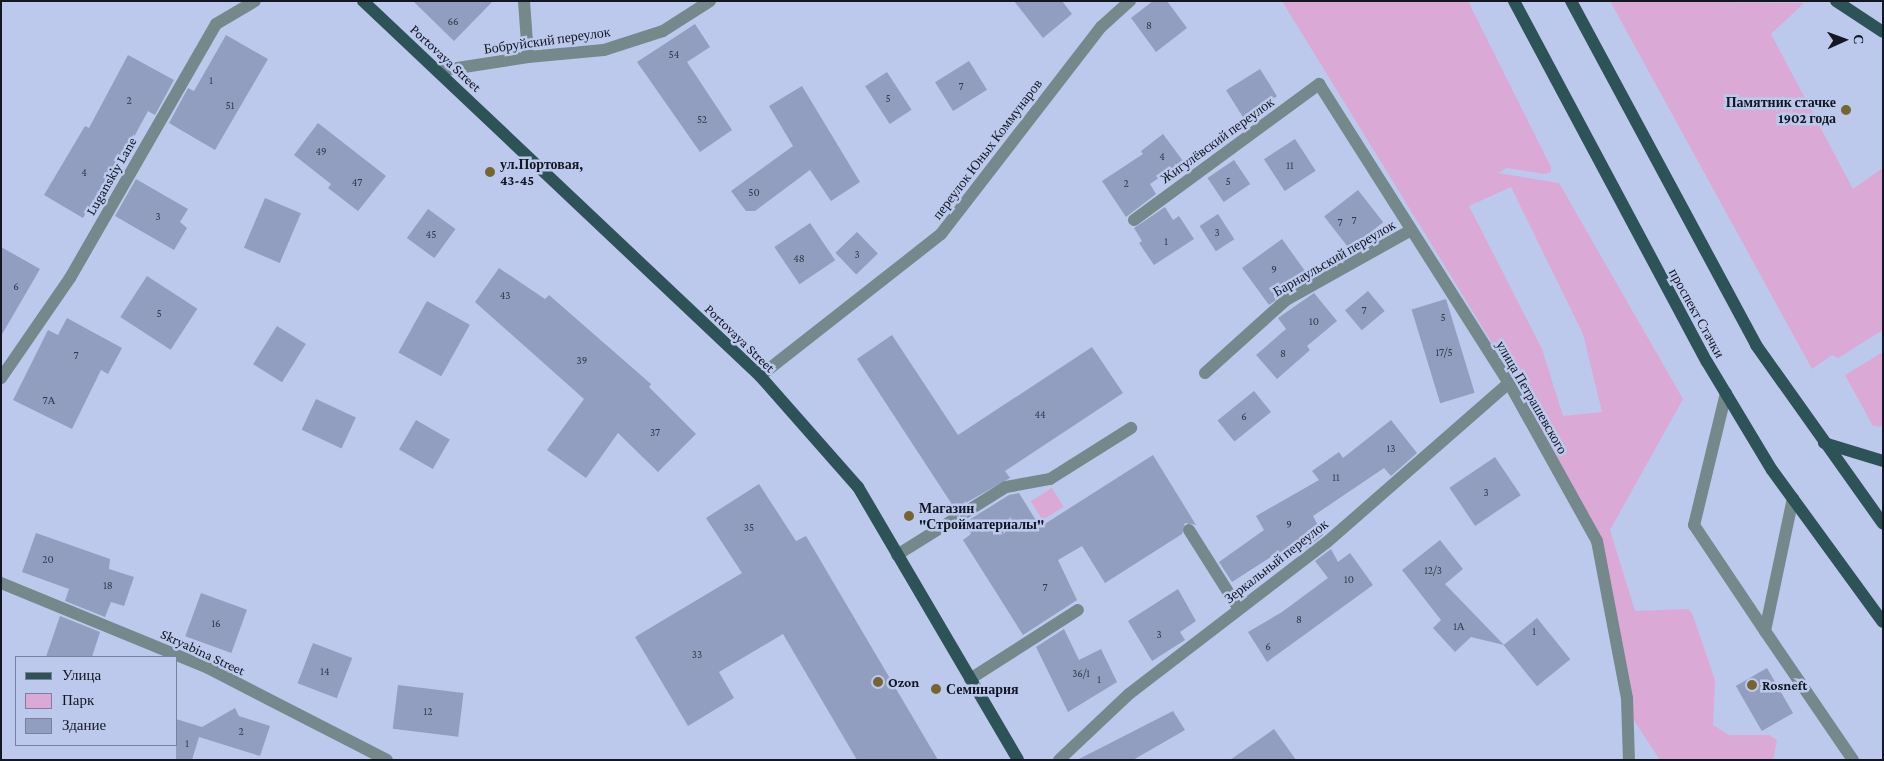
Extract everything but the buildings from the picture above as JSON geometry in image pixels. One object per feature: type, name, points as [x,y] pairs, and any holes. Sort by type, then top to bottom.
[{"type":"main road","name":"Portovaya Street","points":[[363,1],[760,376],[858,487],[1018,760]]},
{"type":"main road","name":"проспект Стачки","points":[[1514,1],[1639,239],[1726,393],[1793,498],[1883,622]]},
{"type":"main road","points":[[1571,1],[1756,345],[1883,524]]},
{"type":"main road","points":[[1836,1],[1883,32]]},
{"type":"main road","points":[[1824,443],[1883,461]]},
{"type":"street","name":"Luganskiy Lane","points":[[1,378],[70,278],[216,24],[255,1]]},
{"type":"street","points":[[524,1],[528,57]]},
{"type":"street","name":"Бобруйский переулок","points":[[438,71],[528,57],[604,50],[663,31],[710,1]]},
{"type":"street","name":"переулок Юных Коммунаров","points":[[760,376],[941,234],[1101,27],[1130,1]]},
{"type":"street","name":"Жигулёвский переулок","points":[[1134,220],[1319,84]]},
{"type":"street","name":"улица Петрашевского","points":[[1319,84],[1509,383],[1597,541],[1627,698],[1629,759]]},
{"type":"street","name":"Барнаульский переулок","points":[[1205,373],[1286,300],[1411,230]]},
{"type":"street","name":"Зеркальный переулок","points":[[1059,760],[1129,694],[1326,543],[1509,383]]},
{"type":"street","points":[[1726,393],[1694,525],[1853,760]]},
{"type":"street","points":[[897,555],[1006,487],[1050,479],[1131,428]]},
{"type":"street","points":[[1765,632],[1793,498]]},
{"type":"street","points":[[1190,530],[1239,609]]},
{"type":"street","name":"Skryabina Street","points":[[1,583],[208,668],[387,760]]},
{"type":"street","points":[[970,679],[1078,610]]},
{"type":"green space","points":[[1282,1],[1468,1],[1551,167],[1551,172],[1545,174],[1507,168],[1498,173],[1559,183],[1683,399],[1610,530],[1635,611],[1688,609],[1692,613],[1715,680],[1713,725],[1729,735],[1769,735],[1777,740],[1773,760],[1660,760],[1631,716],[1600,540],[1513,377]],"holes":[[[1511,187],[1583,334],[1602,412],[1563,416],[1542,349],[1469,206]]]},
{"type":"green space","points":[[1610,1],[1804,3],[1771,34],[1853,189],[1883,168],[1883,330],[1838,358],[1832,355],[1812,369]]},
{"type":"green space","points":[[1883,352],[1883,427],[1873,426],[1845,375]]},
{"type":"green space","points":[[1052,488],[1064,507],[1042,520],[1031,501]]},
{"type":"place","name":"Памятник стачке 1902 года","points":[[1846,110]]},
{"type":"place","name":"ул.Портовая, 43-45","points":[[490,172]]},
{"type":"place","name":"Магазин \"Стройматериалы\"","points":[[909,516]]},
{"type":"place","name":"Ozon","points":[[878,682]]},
{"type":"place","name":"Rosneft","points":[[1752,685]]},
{"type":"place","name":"Семинария","points":[[936,689]]}]
